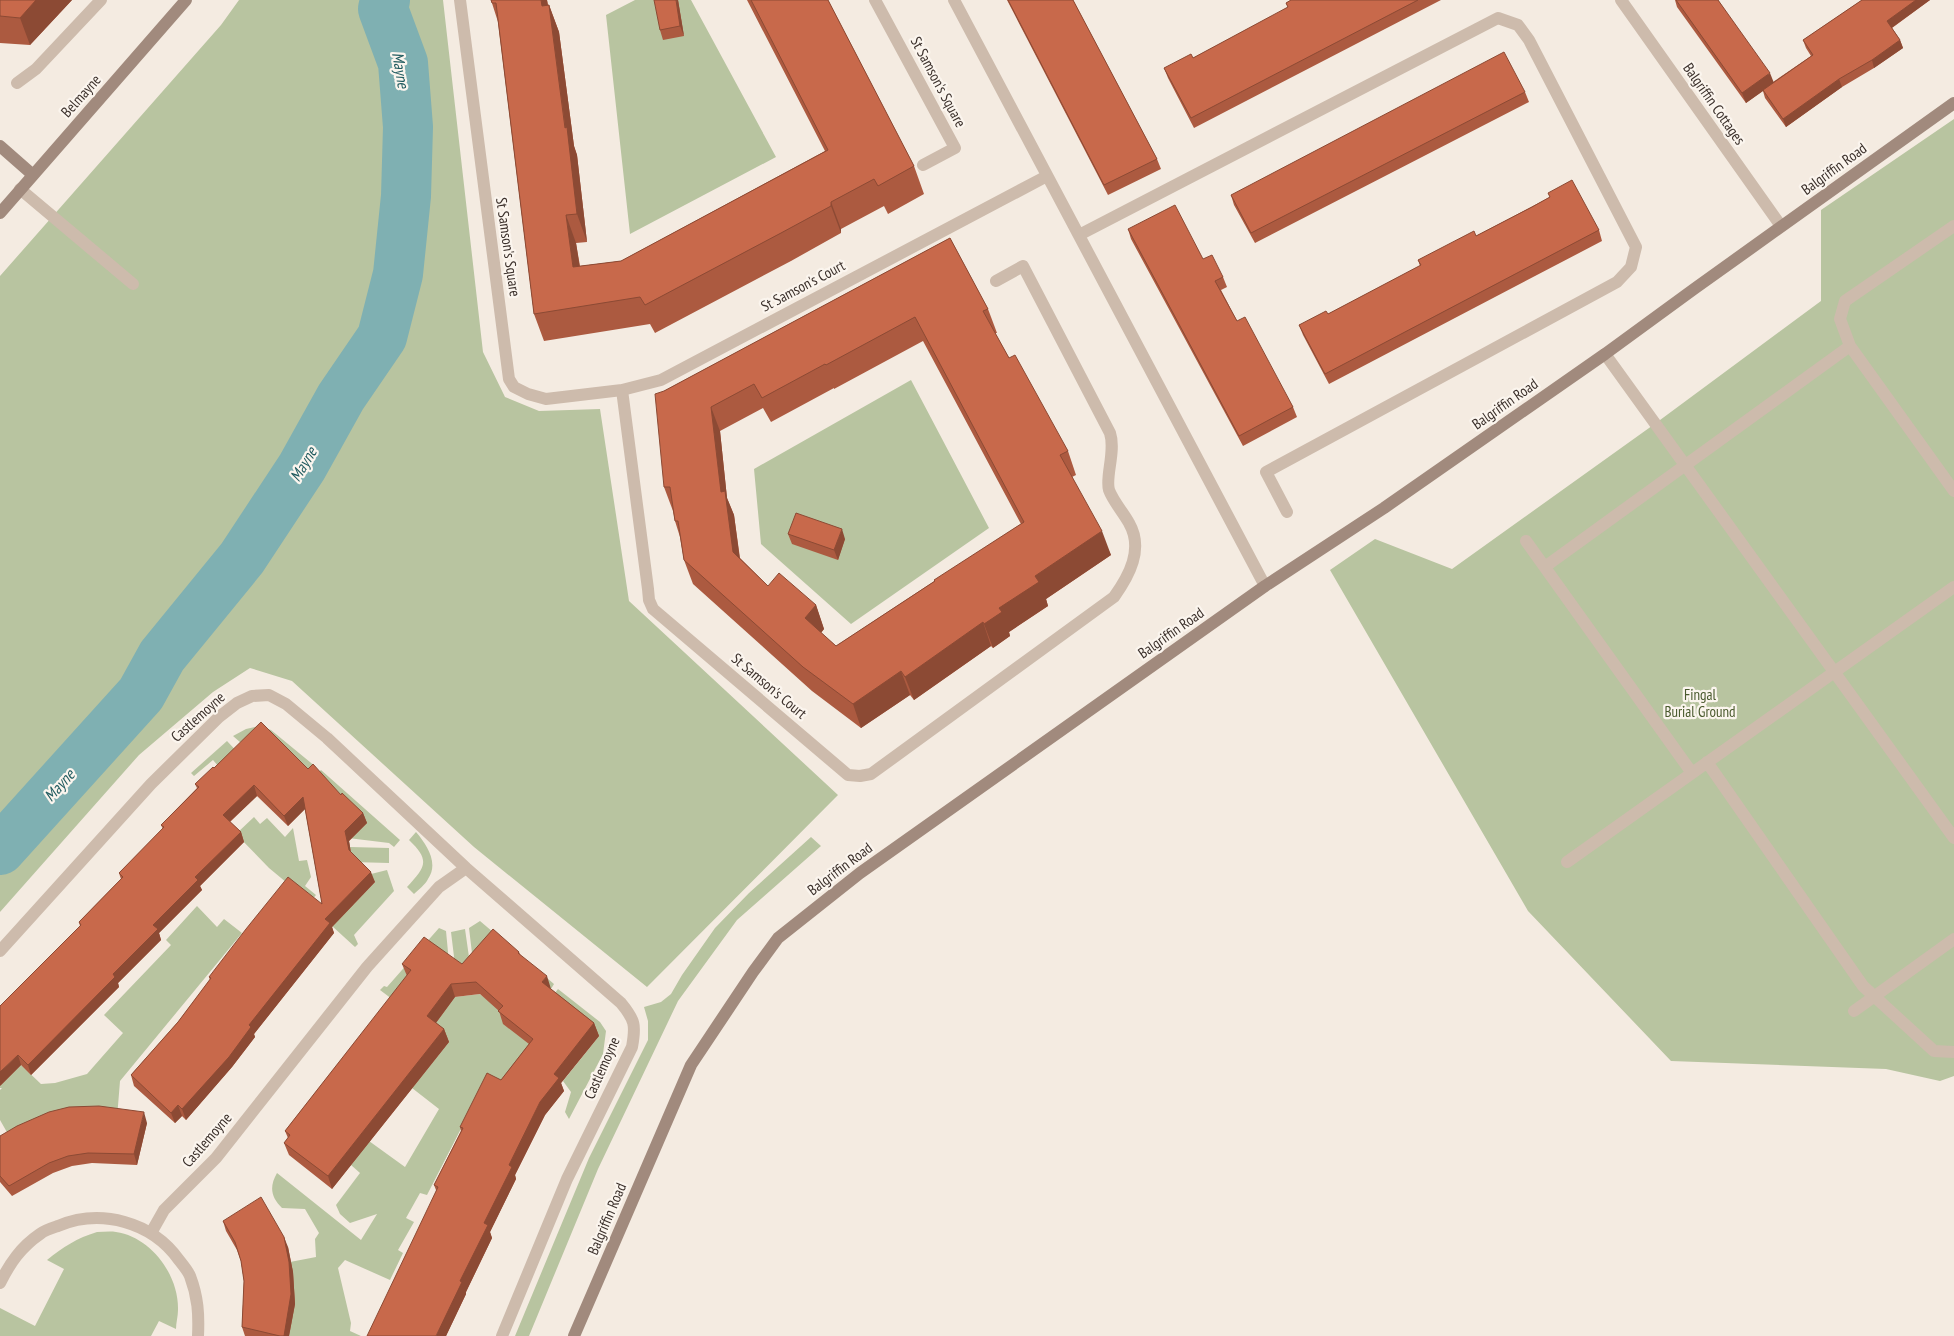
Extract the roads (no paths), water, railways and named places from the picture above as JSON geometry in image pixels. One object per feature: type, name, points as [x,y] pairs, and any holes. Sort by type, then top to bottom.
[{"type":"main road","name":"Belmayne","points":[[0,213],[186,0]]},
{"type":"main road","name":"Balgriffin Road","points":[[574,1336],[691,1065],[778,938],[860,873],[1265,586],[1392,502],[1605,354],[1954,103]]},
{"type":"main road","points":[[0,146],[33,175]]},
{"type":"street","points":[[17,83],[36,70],[101,0]]},
{"type":"street","name":"St Samson's Square","points":[[460,0],[510,379],[514,387],[528,394],[546,399],[622,390]]},
{"type":"street","name":"St Samson's Square","points":[[876,0],[955,148],[922,165]]},
{"type":"street","points":[[954,0],[1265,586]]},
{"type":"street","name":"Balgriffin Cottages","points":[[1621,0],[1782,226]]},
{"type":"street","points":[[1079,235],[1498,18],[1518,25],[1529,40],[1636,248],[1631,268],[1617,282],[1266,472],[1287,512]]},
{"type":"street","name":"St Samson's Court","points":[[996,280],[1023,266],[1110,433],[1113,442],[1109,488],[1131,525],[1135,540],[1133,564],[1114,597],[871,774],[860,776],[848,775],[653,609],[649,600],[622,390],[661,380],[1048,176]]},
{"type":"street","points":[[20,189],[133,284]]},
{"type":"street","points":[[1954,226],[1845,301],[1840,319],[1850,346],[1954,491]]},
{"type":"street","points":[[1546,566],[1850,346]]},
{"type":"street","points":[[1605,354],[1954,838]]},
{"type":"street","points":[[1526,541],[1546,566],[1692,773]]},
{"type":"street","points":[[1567,862],[1954,587]]},
{"type":"street","name":"Castlemoyne","points":[[0,951],[151,784],[219,717],[237,703],[252,696],[269,694],[286,704],[327,738],[466,868],[621,1003],[631,1015],[635,1028],[632,1047],[567,1179],[502,1336]]},
{"type":"street","points":[[1707,762],[1863,986],[1934,1050],[1954,1052]]},
{"type":"street","name":"Castlemoyne","points":[[152,1233],[164,1210],[216,1158],[367,967],[439,887],[466,868]]},
{"type":"street","points":[[1854,1011],[1954,939]]},
{"type":"street","points":[[0,1283],[4,1261],[42,1233],[74,1219],[108,1218],[141,1227],[169,1246],[189,1274],[199,1306],[198,1336]]},
{"type":"waterway","name":"Mayne","points":[[0,850],[141,694],[162,656],[242,558],[302,467],[341,397],[382,337],[398,274],[406,196],[408,127],[403,63],[383,9],[385,0]]},
{"type":"park label","name":"Fingal Burial Ground","points":[[1700,704]]}]
